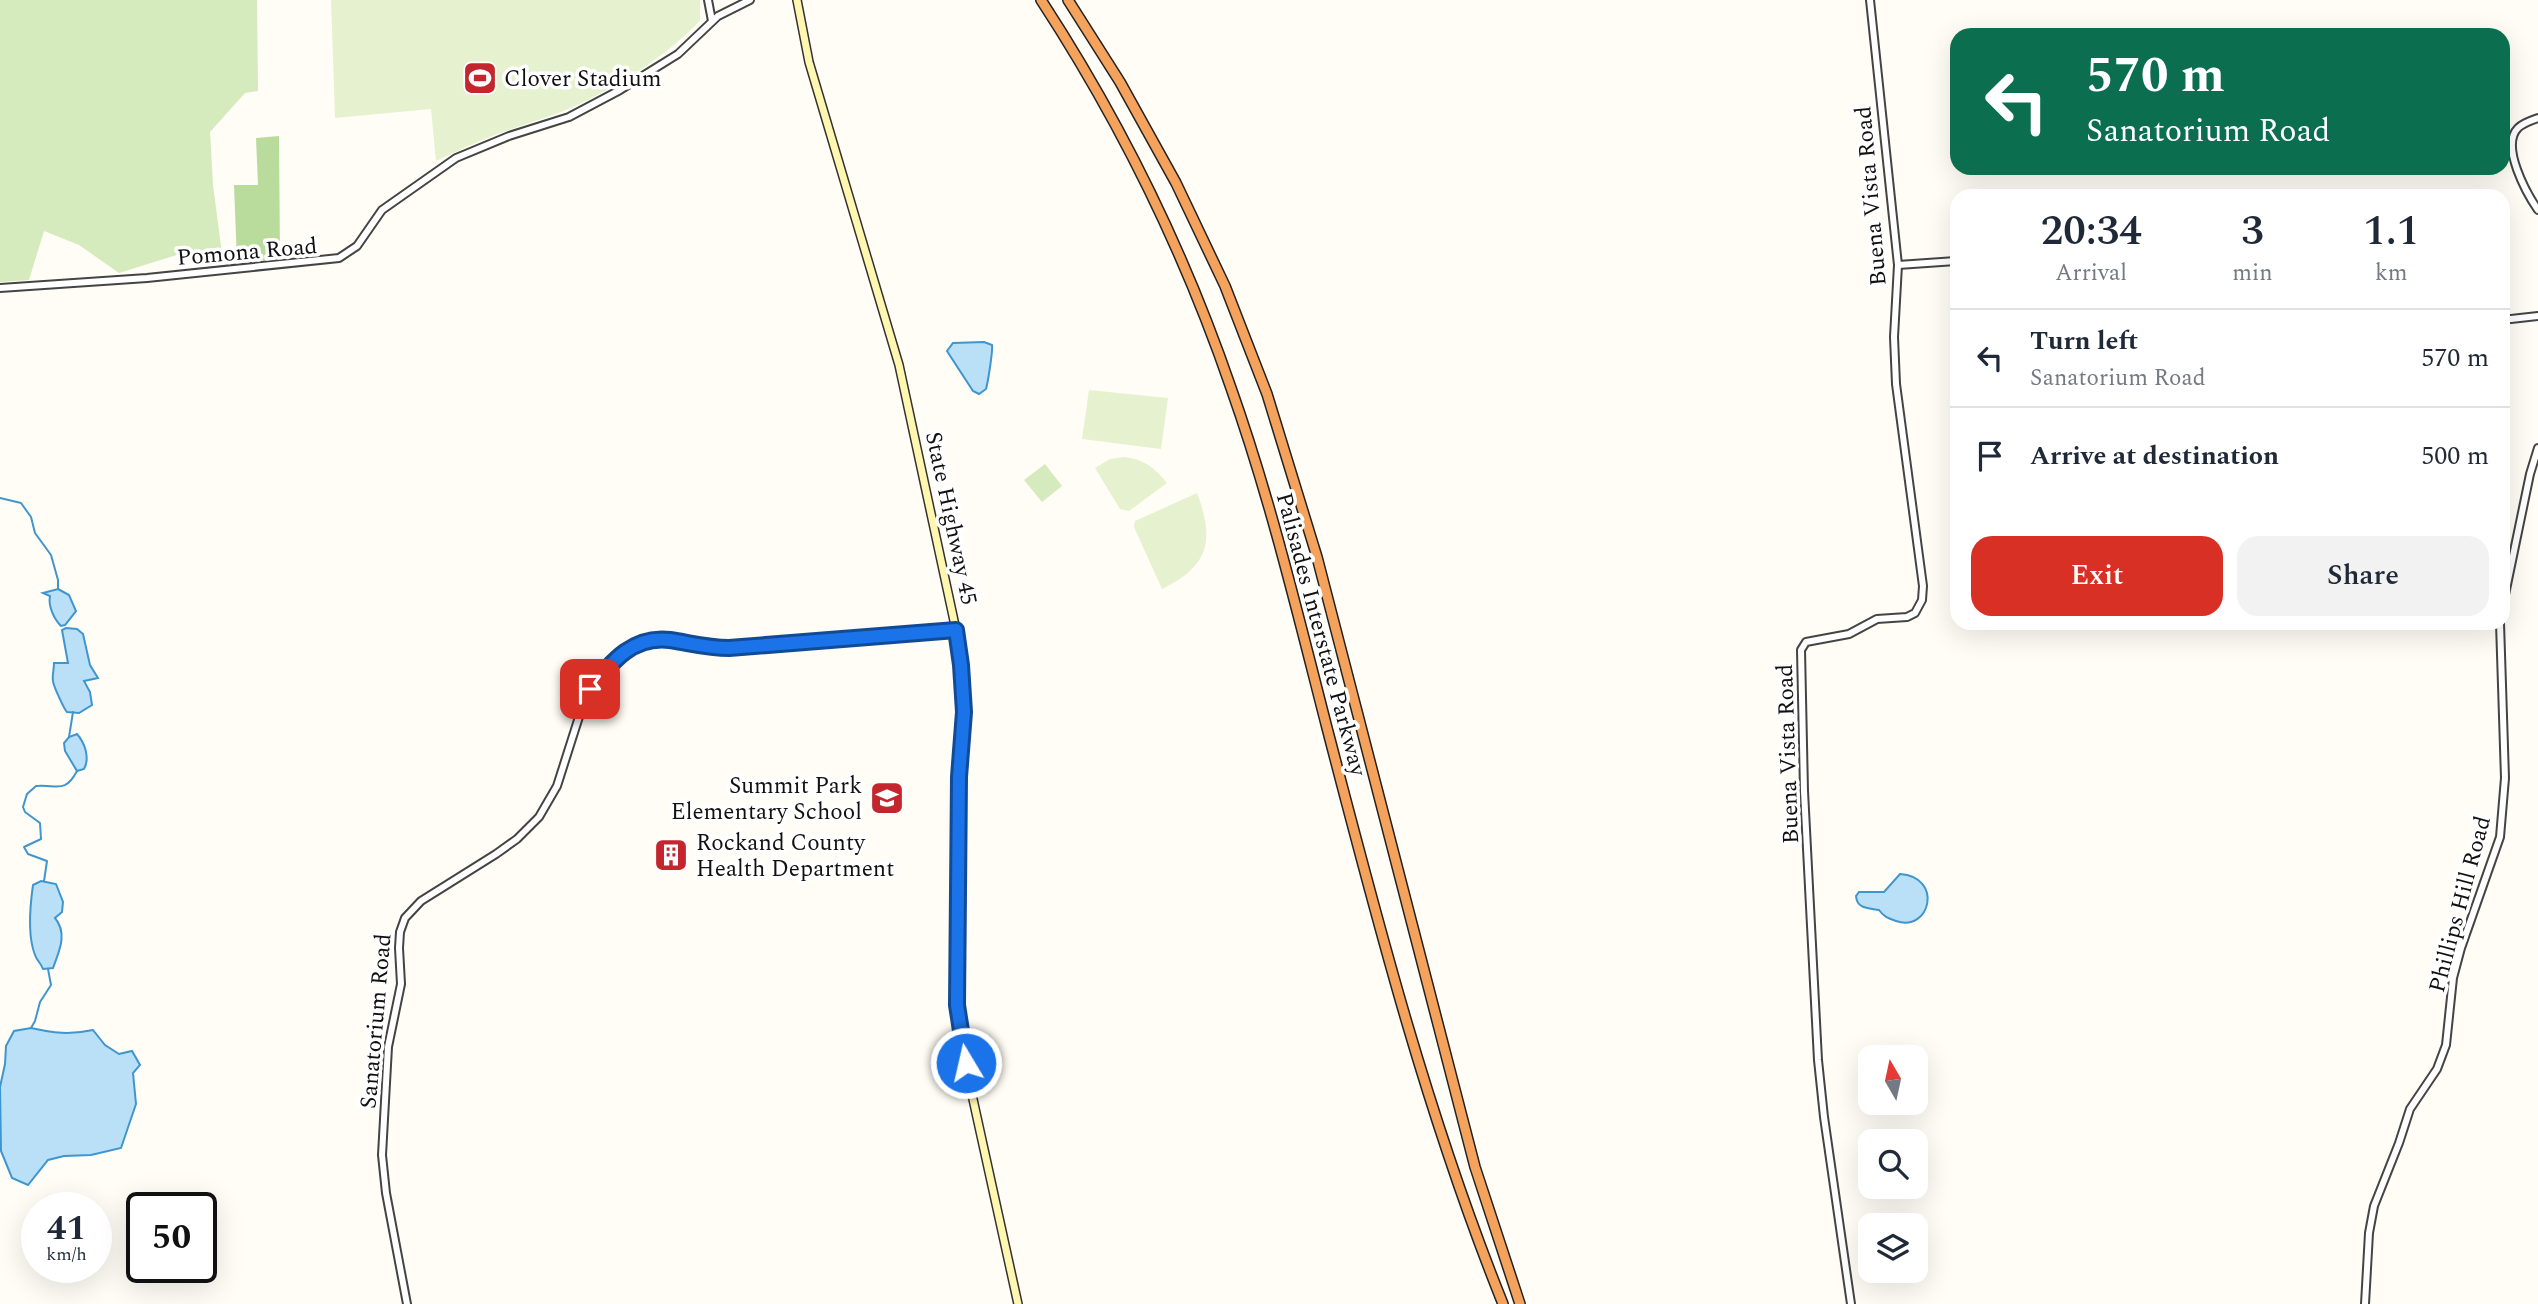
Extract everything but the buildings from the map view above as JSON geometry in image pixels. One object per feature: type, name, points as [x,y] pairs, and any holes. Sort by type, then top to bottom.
[{"type":"highway","name":"Palisades Interstate Parkway","points":[[1041,0],[1093,84],[1142,177],[1190,281],[1231,388],[1276,533],[1410,1041],[1452,1168],[1503,1304]]},
{"type":"highway","name":"Palisades Interstate Parkway","points":[[1068,0],[1125,90],[1182,193],[1229,295],[1270,402],[1313,539],[1475,1167],[1520,1304]]},
{"type":"main road","name":"State Highway 45","points":[[797,0],[808,62],[899,365],[956,630],[964,712],[959,777],[957,1005],[971,1093],[1018,1304]]},
{"type":"street","points":[[708,0],[712,20]]},
{"type":"street","name":"Pomona Road","points":[[0,288],[147,278],[340,258],[357,246],[382,210],[456,158],[509,136],[569,117],[620,90],[678,54],[712,20],[725,11],[750,0]]},
{"type":"street","name":"Buena Vista Road","points":[[1851,1304],[1819,1079],[1804,791],[1801,650],[1806,642],[1849,634],[1877,619],[1907,617],[1915,613],[1922,600],[1923,586],[1894,360],[1898,265],[1870,0]]},
{"type":"street","points":[[2538,118],[2518,127],[2512,144],[2520,181],[2538,210]]},
{"type":"street","points":[[1898,265],[1950,261]]},
{"type":"street","points":[[2510,319],[2538,316]]},
{"type":"street","points":[[2510,570],[2538,448]]},
{"type":"street","name":"Sanatorium Road","points":[[407,1304],[386,1193],[382,1155],[388,1047],[401,984],[400,932],[405,918],[421,901],[517,839],[538,817],[562,775],[585,698],[617,657],[638,643],[649,640],[729,648],[956,630]]},
{"type":"street","name":"Phillips Hill Road","points":[[2365,1304],[2369,1233],[2374,1206],[2410,1109],[2437,1069],[2446,1045],[2452,985],[2459,956],[2500,837],[2505,778],[2500,630]]},
{"type":"green space","points":[[0,0],[257,0],[258,91],[245,93],[210,132],[213,185],[222,254],[183,253],[119,273],[79,245],[44,231],[29,280],[0,282]]},
{"type":"green space","name":"Clover Stadium","points":[[331,0],[700,0],[700,21],[654,60],[602,93],[436,161],[431,109],[335,118]]},
{"type":"green space","points":[[279,136],[280,259],[237,262],[234,185],[258,185],[256,138]]},
{"type":"green space","points":[[1089,390],[1168,398],[1161,449],[1082,439]]},
{"type":"green space","points":[[1124,457],[1148,465],[1167,483],[1129,511],[1120,509],[1095,468],[1110,459]]},
{"type":"green space","points":[[1045,464],[1062,486],[1042,502],[1024,480]]},
{"type":"green space","points":[[1197,493],[1206,525],[1204,550],[1190,571],[1162,589],[1134,527],[1135,521]]},
{"type":"water","points":[[984,342],[992,345],[992,353],[986,389],[979,394],[973,391],[947,351],[953,343]]},
{"type":"water","points":[[58,589],[69,595],[76,611],[65,625],[61,626],[52,612],[50,596],[43,593]]},
{"type":"water","points":[[77,629],[83,634],[90,665],[98,678],[84,681],[90,692],[92,705],[79,713],[67,712],[53,681],[54,663],[68,663],[62,630]]},
{"type":"water","points":[[77,734],[84,746],[87,760],[84,769],[77,771],[65,751],[64,743]]},
{"type":"water","points":[[1900,874],[1914,877],[1923,884],[1927,893],[1924,912],[1917,919],[1908,923],[1896,921],[1884,916],[1879,910],[1858,903],[1856,896],[1859,892],[1884,892]]},
{"type":"water","points":[[41,881],[56,884],[63,902],[62,912],[55,918],[62,936],[60,949],[53,968],[43,969],[32,947],[30,930],[33,885]]},
{"type":"water","points":[[31,1028],[62,1033],[93,1030],[105,1045],[119,1054],[132,1051],[140,1065],[133,1073],[136,1104],[121,1148],[48,1160],[28,1185],[12,1178],[1,1151],[0,1087],[6,1046],[14,1031]]},
{"type":"waterway","points":[[0,498],[21,503],[31,517],[35,533],[51,555],[58,589]]},
{"type":"waterway","points":[[69,737],[73,712]]},
{"type":"waterway","points":[[44,881],[47,861],[28,854],[24,847],[41,839],[40,823],[25,812],[23,807],[27,794],[36,786],[64,785],[77,771]]},
{"type":"waterway","points":[[31,1028],[40,1002],[51,985],[48,969]]},
{"type":"place","name":"Clover Stadium","points":[[480,78]]},
{"type":"place","name":"Summit Park Elementary School","points":[[887,798]]},
{"type":"place","name":"Rockand County Health Department","points":[[671,855]]},
{"type":"route","points":[[590,689],[617,657],[638,643],[649,640],[729,648],[956,630],[964,712],[959,777],[957,1005],[966,1063]]}]
